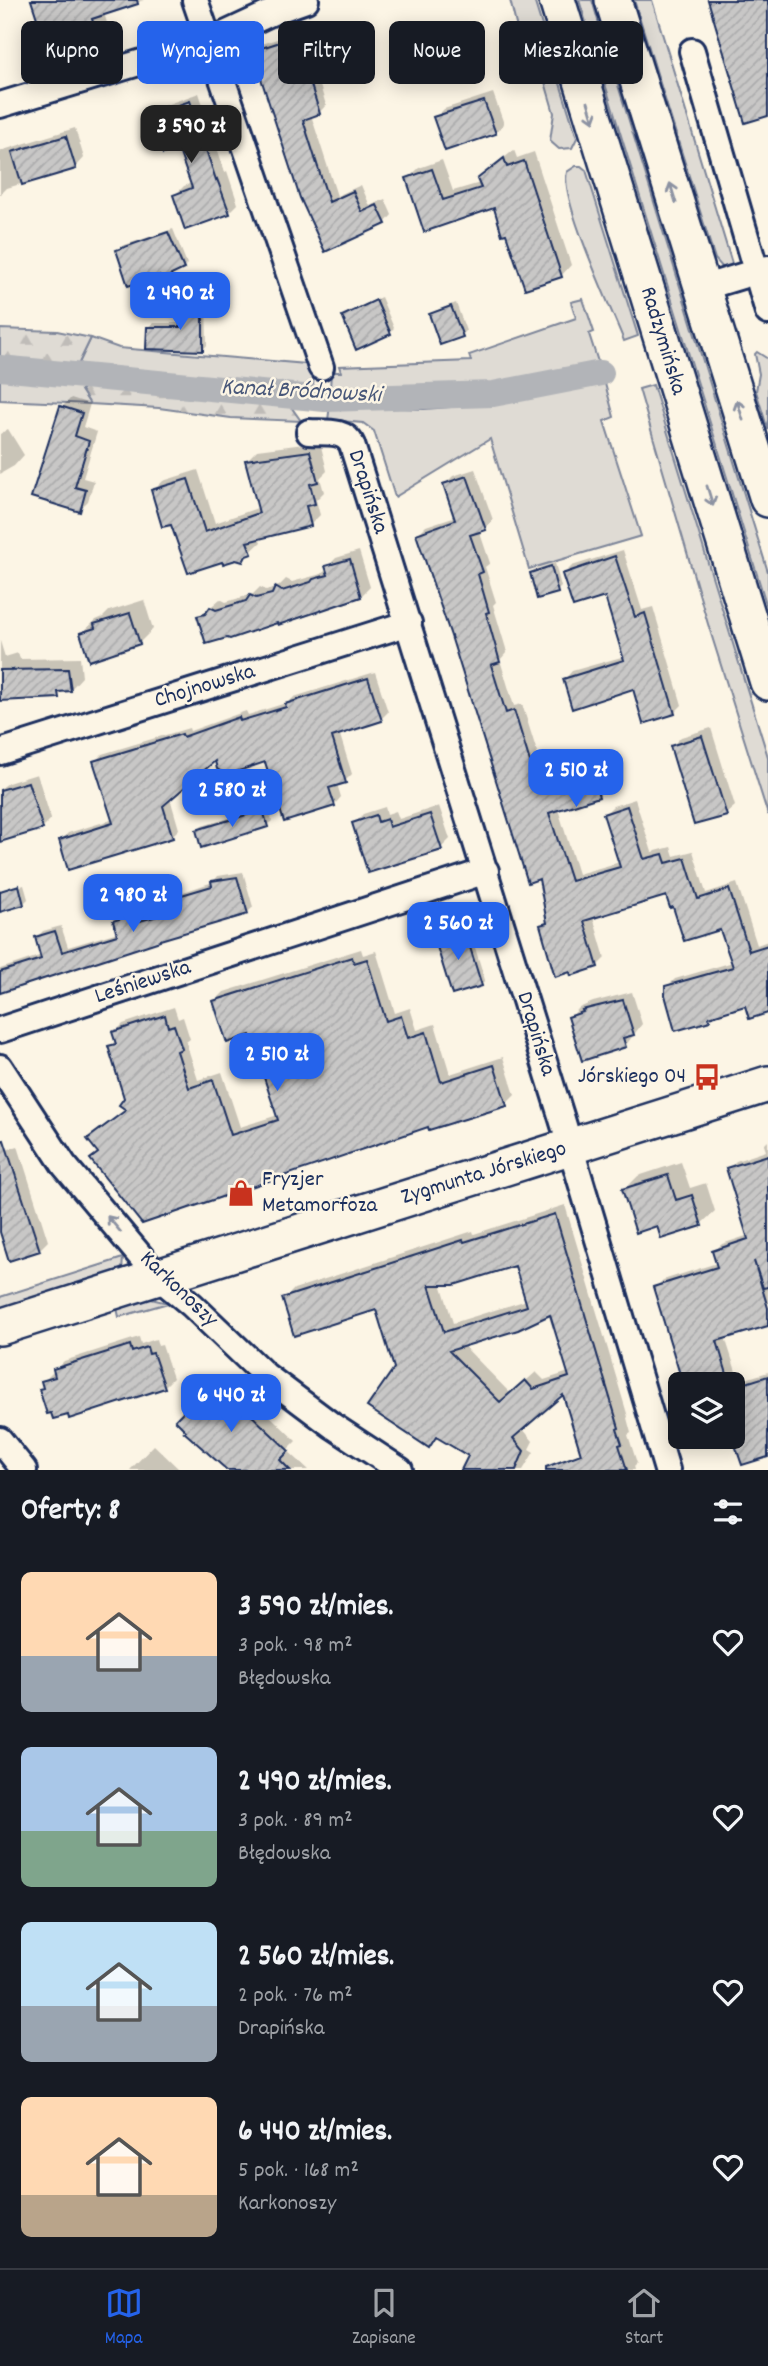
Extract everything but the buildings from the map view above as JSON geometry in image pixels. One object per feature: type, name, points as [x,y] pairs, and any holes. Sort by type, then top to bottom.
[{"type":"main road","name":"Radzymińska","points":[[557,0],[768,682]]},
{"type":"main road","points":[[613,0],[768,499]]},
{"type":"main road","name":"Zygmunta Jórskiego","points":[[0,1327],[768,1084]]},
{"type":"street","points":[[195,0],[201,21]]},
{"type":"street","points":[[254,21],[306,0]]},
{"type":"street","points":[[692,51],[762,270],[768,312]]},
{"type":"street","points":[[0,105],[137,64]]},
{"type":"street","points":[[222,84],[321,367]]},
{"type":"street","points":[[702,288],[762,270]]},
{"type":"street","name":"Drapińska","points":[[309,432],[343,434],[350,440],[486,872],[667,1470]]},
{"type":"street","name":"Chojnowska","points":[[0,752],[409,623]]},
{"type":"street","name":"Leśniewska","points":[[0,1030],[486,872]]},
{"type":"street","name":"Karkonoszy","points":[[0,1067],[64,1165],[157,1276],[192,1304],[265,1375],[333,1426],[400,1470]]},
{"type":"street","points":[[0,1440],[24,1470]]},
{"type":"green space","points":[[510,0],[534,0],[541,21],[515,21]]},
{"type":"green space","points":[[579,0],[592,0],[598,21],[586,21]]},
{"type":"green space","points":[[634,0],[652,0],[733,267],[723,268],[715,259],[643,29],[643,21],[641,21]]},
{"type":"green space","points":[[546,84],[560,84],[577,138],[572,148],[559,149],[550,141],[554,113]]},
{"type":"green space","points":[[605,84],[618,84],[768,572],[768,610]]},
{"type":"green space","points":[[576,166],[586,170],[638,336],[624,341],[588,255],[571,205],[567,172]]},
{"type":"green space","points":[[583,299],[594,332],[589,334],[599,365],[487,387],[330,389],[331,372],[341,372],[339,366],[471,361],[469,355],[576,318],[571,302]]},
{"type":"green space","points":[[0,329],[57,331],[91,338],[78,365],[0,360]]},
{"type":"green space","points":[[91,338],[119,348],[306,364],[307,370],[314,371],[313,389],[78,365]]},
{"type":"green space","points":[[757,352],[768,359],[768,430],[756,391],[759,374],[755,354]]},
{"type":"green space","points":[[0,376],[89,384],[81,390],[90,404],[0,400]]},
{"type":"green space","points":[[604,380],[614,417],[604,421],[641,536],[529,569],[490,439],[395,497],[374,431],[363,423],[328,420],[330,405],[424,409],[492,404]]},
{"type":"green space","points":[[89,384],[289,404],[301,421],[231,418],[159,408],[90,404],[81,390]]},
{"type":"green space","points":[[653,385],[768,757],[768,815],[639,389]]},
{"type":"green space","points":[[123,1258],[122,1271],[0,1310],[0,1297]]},
{"type":"green space","points":[[147,1298],[168,1303],[119,1317],[117,1308]]},
{"type":"waterway","name":"Kanał Bródnowski","points":[[0,368],[325,399],[493,394],[601,373]]},
{"type":"place","name":"Jórskiego 04","points":[[707,1077]]},
{"type":"place","name":"Fryzjer Metamorfoza","points":[[241,1193]]}]
